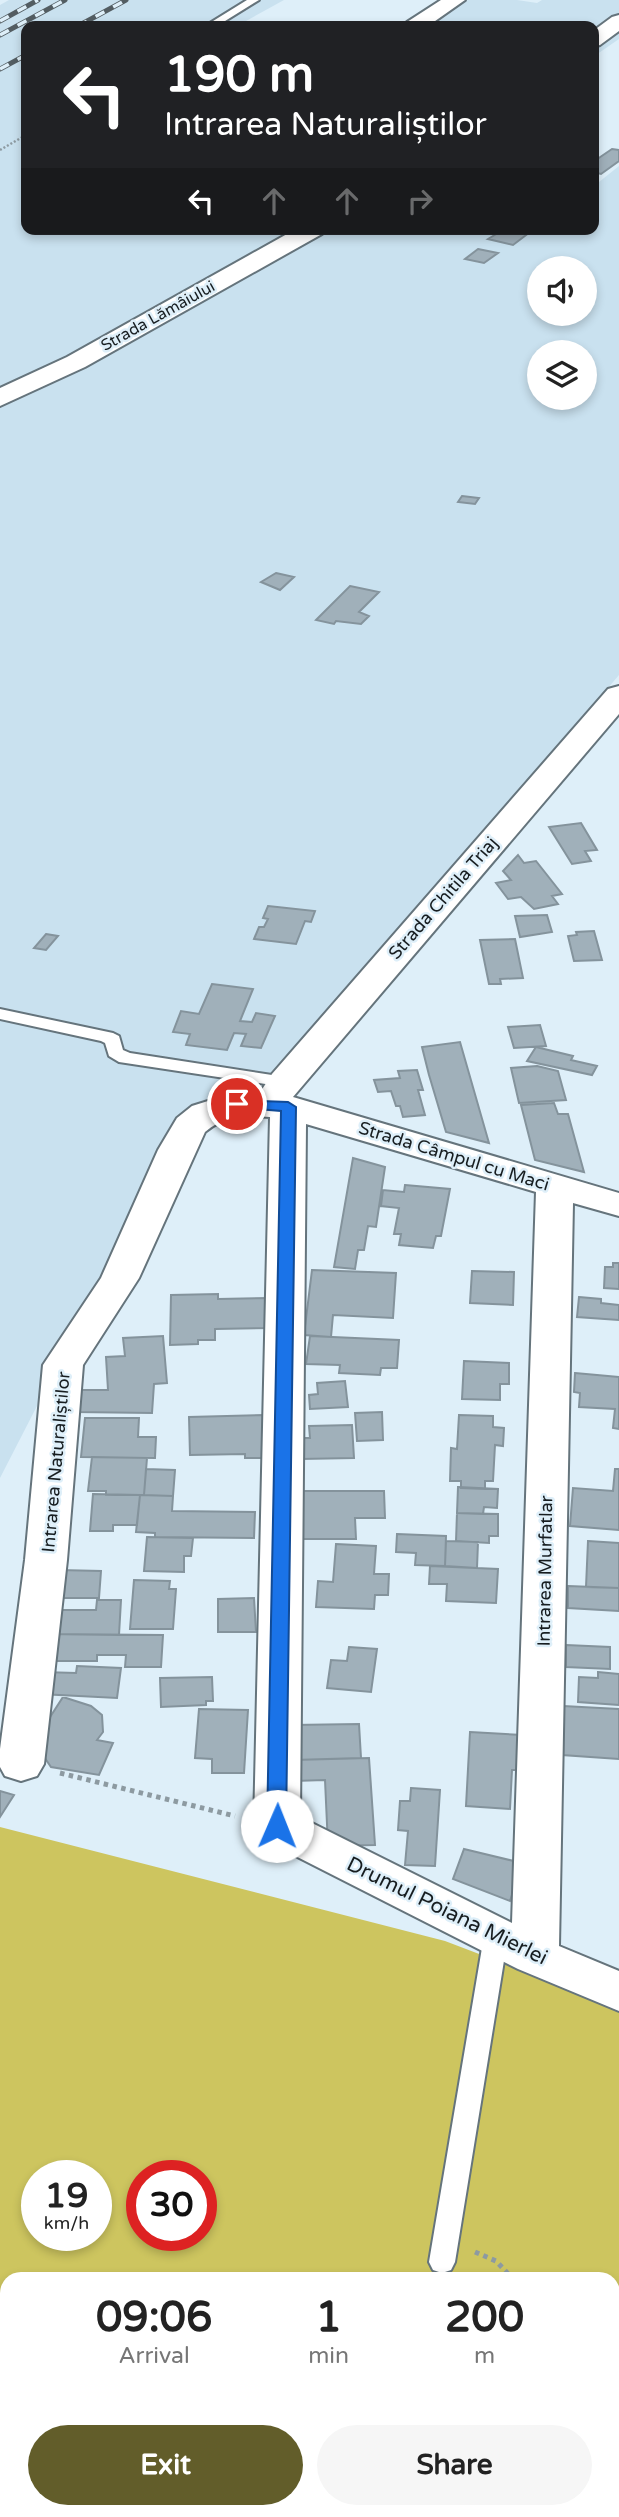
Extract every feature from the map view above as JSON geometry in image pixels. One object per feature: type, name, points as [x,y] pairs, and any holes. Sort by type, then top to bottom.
[{"type":"street","points":[[422,21],[455,0]]},
{"type":"street","points":[[599,36],[619,20]]},
{"type":"street","name":"Strada Lămâiului","points":[[0,398],[76,362],[303,235]]},
{"type":"street","name":"Strada Chitila Triaj","points":[[281,1098],[619,695]]},
{"type":"street","points":[[277,1826],[281,1098]]},
{"type":"street","name":"Strada Câmpul cu Maci","points":[[281,1098],[619,1205]]},
{"type":"street","name":"Intrarea Naturaliștilor","points":[[21,1764],[46,1560],[63,1365],[120,1278],[176,1150],[190,1126],[205,1114],[221,1107],[281,1098]]},
{"type":"street","name":"Intrarea Murfatlar","points":[[516,1947],[555,1186]]},
{"type":"street","name":"Drumul Poiana Mierlei","points":[[277,1826],[516,1947],[619,1992]]},
{"type":"lane","points":[[218,21],[254,0]]},
{"type":"lane","points":[[0,1014],[107,1037],[113,1040],[115,1052],[125,1058],[281,1098]]},
{"type":"lane","points":[[443,2254],[516,1947]]},
{"type":"path","points":[[0,150],[21,138]]},
{"type":"path","points":[[21,1764],[277,1826]]},
{"type":"path","points":[[443,2254],[484,2253],[502,2264],[508,2272]]},
{"type":"shaded area","points":[[9,0],[284,0],[246,21],[21,21],[21,235],[599,235],[599,182],[619,166],[619,675],[423,905],[265,1084],[201,1101],[186,1116],[0,1478],[0,5]]},
{"type":"shaded area","points":[[468,0],[517,0],[537,3],[542,0],[619,0],[619,39],[599,53],[599,21],[431,21]]},
{"type":"shaded area","points":[[0,1827],[445,1941],[619,2007],[619,2272],[0,2272]]},
{"type":"building","points":[[612,149],[619,150],[619,161],[601,174],[599,158]]},
{"type":"building","points":[[495,235],[526,235],[513,245],[488,239]]},
{"type":"building","points":[[478,249],[498,253],[484,263],[465,259]]},
{"type":"building","points":[[462,496],[479,498],[475,504],[458,502]]},
{"type":"building","points":[[276,573],[294,577],[280,590],[261,582]]},
{"type":"building","points":[[350,586],[379,592],[359,612],[369,616],[361,624],[336,621],[334,624],[316,620]]},
{"type":"building","points":[[581,823],[597,850],[585,851],[591,861],[572,864],[549,827]]},
{"type":"building","points":[[518,855],[524,863],[536,861],[562,894],[552,896],[558,904],[534,909],[521,897],[508,899],[496,883],[511,880],[503,871]]},
{"type":"building","points":[[268,906],[315,911],[311,922],[305,921],[296,944],[254,939],[259,927],[264,927],[268,919],[263,918]]},
{"type":"building","points":[[547,915],[552,932],[520,937],[515,916]]},
{"type":"building","points":[[594,931],[602,960],[574,961],[568,936],[577,935],[576,932]]},
{"type":"building","points":[[46,934],[58,936],[46,950],[34,948]]},
{"type":"building","points":[[515,939],[523,978],[500,979],[501,984],[489,984],[480,940]]},
{"type":"building","points":[[212,984],[253,989],[240,1021],[252,1022],[256,1013],[275,1016],[261,1048],[241,1046],[246,1034],[234,1033],[227,1050],[186,1045],[190,1034],[173,1032],[181,1011],[199,1014]]},
{"type":"building","points":[[540,1025],[546,1046],[514,1048],[508,1027]]},
{"type":"building","points":[[460,1042],[489,1143],[446,1132],[429,1075],[422,1047]]},
{"type":"building","points":[[536,1047],[573,1056],[571,1060],[597,1066],[592,1075],[527,1061]]},
{"type":"building","points":[[537,1066],[558,1071],[566,1100],[519,1103],[511,1068]]},
{"type":"building","points":[[417,1070],[423,1090],[418,1090],[425,1115],[403,1117],[391,1091],[378,1092],[374,1080],[400,1078],[398,1071]]},
{"type":"building","points":[[554,1103],[558,1114],[568,1114],[584,1172],[535,1160],[521,1105]]},
{"type":"building","points":[[353,1158],[385,1167],[376,1227],[368,1226],[364,1250],[358,1250],[355,1269],[334,1267]]},
{"type":"building","points":[[405,1185],[450,1189],[441,1236],[436,1236],[433,1248],[399,1245],[401,1234],[394,1234],[399,1208],[381,1206],[383,1190],[404,1192]]},
{"type":"building","points":[[613,1263],[619,1263],[619,1289],[604,1288],[605,1267],[613,1267]]},
{"type":"building","points":[[312,1270],[396,1273],[393,1318],[333,1315],[331,1337],[304,1335]]},
{"type":"building","points":[[472,1271],[514,1272],[513,1305],[470,1303]]},
{"type":"building","points":[[218,1294],[218,1299],[269,1298],[270,1328],[215,1329],[215,1340],[170,1345],[171,1295]]},
{"type":"building","points":[[579,1297],[601,1299],[601,1303],[619,1305],[619,1320],[577,1317]]},
{"type":"building","points":[[163,1336],[167,1383],[154,1384],[152,1413],[75,1412],[78,1390],[108,1390],[106,1357],[125,1356],[123,1338]]},
{"type":"building","points":[[310,1336],[399,1340],[397,1368],[381,1368],[380,1375],[339,1373],[340,1365],[306,1364]]},
{"type":"building","points":[[464,1361],[509,1363],[509,1384],[500,1384],[500,1400],[462,1399]]},
{"type":"building","points":[[575,1373],[619,1377],[619,1429],[613,1428],[615,1409],[579,1407],[580,1393],[574,1392]]},
{"type":"building","points":[[345,1381],[348,1407],[310,1409],[309,1395],[318,1394],[317,1383]]},
{"type":"building","points":[[382,1412],[383,1440],[357,1441],[355,1413]]},
{"type":"building","points":[[264,1415],[265,1458],[245,1458],[245,1454],[190,1455],[189,1417]]},
{"type":"building","points":[[459,1415],[493,1416],[493,1427],[504,1428],[503,1446],[495,1445],[493,1481],[485,1481],[485,1489],[461,1488],[461,1481],[450,1481],[451,1448],[457,1449]]},
{"type":"building","points":[[85,1418],[139,1418],[138,1437],[156,1437],[155,1458],[81,1457]]},
{"type":"building","points":[[352,1425],[354,1458],[301,1459],[300,1438],[310,1438],[309,1426]]},
{"type":"building","points":[[92,1457],[147,1458],[144,1495],[106,1495],[106,1491],[88,1491]]},
{"type":"building","points":[[146,1469],[175,1470],[173,1496],[144,1495]]},
{"type":"building","points":[[615,1469],[619,1469],[619,1530],[570,1526],[573,1488],[613,1491]]},
{"type":"building","points":[[458,1487],[498,1489],[497,1508],[484,1507],[483,1514],[457,1513]]},
{"type":"building","points":[[299,1491],[384,1491],[385,1518],[355,1518],[356,1539],[300,1539]]},
{"type":"building","points":[[93,1494],[140,1495],[137,1525],[113,1525],[113,1531],[90,1531]]},
{"type":"building","points":[[140,1495],[173,1496],[172,1511],[255,1512],[254,1538],[155,1537],[155,1533],[136,1532]]},
{"type":"building","points":[[457,1513],[498,1514],[498,1536],[489,1536],[489,1543],[456,1541]]},
{"type":"building","points":[[397,1534],[446,1536],[445,1566],[415,1565],[416,1553],[396,1552]]},
{"type":"building","points":[[147,1537],[193,1538],[191,1556],[184,1556],[184,1572],[144,1571]]},
{"type":"building","points":[[446,1541],[478,1542],[477,1568],[445,1566]]},
{"type":"building","points":[[588,1541],[619,1543],[619,1588],[586,1587]]},
{"type":"building","points":[[336,1544],[376,1546],[374,1574],[389,1574],[388,1595],[375,1595],[374,1609],[316,1607],[318,1581],[333,1582]]},
{"type":"building","points":[[430,1566],[498,1569],[496,1603],[446,1601],[447,1584],[429,1584]]},
{"type":"building","points":[[59,1570],[101,1571],[99,1598],[56,1598]]},
{"type":"building","points":[[134,1580],[170,1581],[169,1589],[176,1589],[173,1629],[130,1629]]},
{"type":"building","points":[[568,1586],[619,1588],[619,1611],[568,1608]]},
{"type":"building","points":[[254,1598],[256,1632],[218,1632],[218,1599]]},
{"type":"building","points":[[97,1600],[121,1600],[119,1635],[46,1634],[48,1610],[96,1610]]},
{"type":"building","points":[[46,1634],[163,1635],[161,1667],[125,1667],[126,1655],[97,1655],[97,1661],[43,1661]]},
{"type":"building","points":[[566,1645],[610,1647],[610,1669],[566,1667]]},
{"type":"building","points":[[349,1647],[377,1649],[371,1692],[327,1688],[331,1660],[347,1661]]},
{"type":"building","points":[[77,1666],[121,1668],[117,1698],[40,1694],[43,1672],[76,1673]]},
{"type":"building","points":[[598,1672],[619,1674],[619,1705],[578,1702],[579,1677],[598,1678]]},
{"type":"building","points":[[212,1677],[213,1701],[206,1701],[206,1705],[161,1707],[160,1678]]},
{"type":"building","points":[[63,1697],[91,1706],[102,1715],[103,1732],[97,1740],[113,1743],[99,1775],[51,1767],[34,1742]]},
{"type":"building","points":[[563,1706],[619,1709],[619,1759],[562,1755]]},
{"type":"building","points":[[199,1709],[248,1710],[244,1773],[212,1773],[212,1759],[195,1758]]},
{"type":"building","points":[[359,1724],[361,1758],[293,1760],[292,1725]]},
{"type":"building","points":[[470,1732],[522,1735],[520,1770],[512,1770],[510,1809],[466,1806]]},
{"type":"building","points":[[369,1758],[375,1845],[328,1846],[325,1780],[294,1781],[293,1760]]},
{"type":"building","points":[[411,1788],[440,1790],[435,1866],[405,1865],[408,1831],[398,1830],[400,1801],[410,1801]]},
{"type":"building","points":[[0,1791],[14,1795],[0,1817]]},
{"type":"building","points":[[464,1849],[522,1863],[510,1901],[453,1879]]},
{"type":"railway","points":[[0,21],[38,0]]},
{"type":"railway","points":[[26,21],[65,0]]},
{"type":"railway","points":[[87,21],[126,0]]},
{"type":"railway","points":[[0,35],[21,24]]},
{"type":"railway","points":[[0,69],[21,58]]},
{"type":"route","points":[[237,1104],[288,1107],[277,1826]]}]
